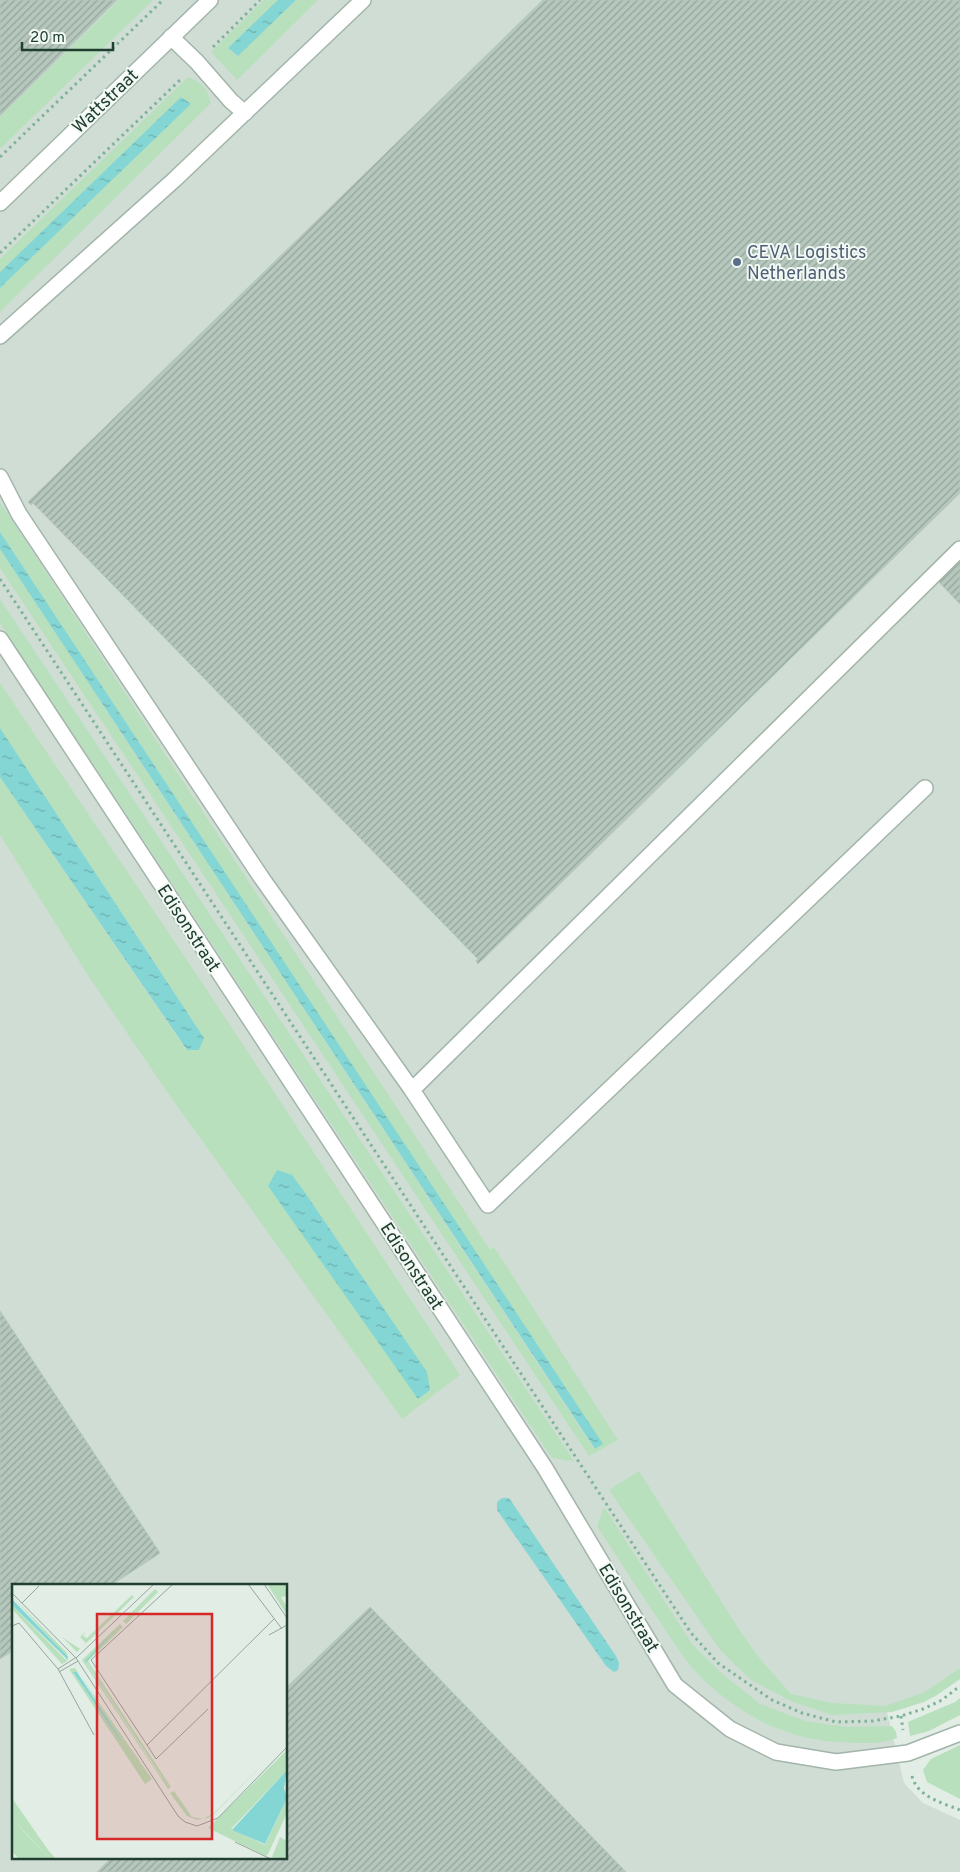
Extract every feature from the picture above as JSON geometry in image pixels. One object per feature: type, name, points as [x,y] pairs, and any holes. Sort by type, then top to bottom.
[{"type":"street","name":"Wattstraat","points":[[0,203],[210,0]]},
{"type":"street","points":[[0,336],[174,180],[363,0]]},
{"type":"street","points":[[171,37],[197,62],[231,101],[245,112]]},
{"type":"street","points":[[0,477],[19,514],[261,877],[412,1090],[488,1205],[925,788]]},
{"type":"street","points":[[412,1090],[960,549]]},
{"type":"street","name":"Edisonstraat","points":[[0,639],[544,1468],[675,1685],[730,1729],[776,1752],[836,1762],[908,1753],[960,1733]]},
{"type":"path","name":"Wattstraat","points":[[0,157],[163,0]]},
{"type":"path","points":[[0,253],[260,0]]},
{"type":"path","name":"Edisonstraat","points":[[0,579],[691,1633],[718,1663],[772,1700],[802,1712],[836,1722],[874,1721],[900,1716],[923,1709],[942,1700],[960,1686]]},
{"type":"shaded area","points":[[0,0],[960,0],[960,1676],[955,1681],[886,1708],[904,1783],[923,1803],[960,1820],[960,1872],[0,1872]]},
{"type":"green space","points":[[119,0],[153,0],[0,149],[0,117]]},
{"type":"green space","points":[[264,0],[278,0],[228,48],[237,56],[296,0],[318,0],[237,80],[211,52]]},
{"type":"green space","points":[[188,77],[204,87],[211,103],[0,312],[0,288],[191,104],[181,97],[0,272],[0,259]]},
{"type":"green space","points":[[0,502],[490,1250],[494,1247],[618,1440],[589,1456],[0,568],[0,549],[594,1449],[602,1444],[0,532]]},
{"type":"green space","points":[[0,599],[574,1461],[552,1458],[0,623]]},
{"type":"green space","points":[[0,683],[205,987],[460,1375],[402,1419],[172,1099],[89,977],[0,835],[0,777],[186,1050],[199,1050],[204,1038],[0,728]],"holes":[[[292,1175],[304,1191],[427,1372]]]},
{"type":"green space","points":[[639,1471],[740,1631],[761,1660],[791,1694],[832,1703],[885,1706],[925,1692],[960,1668],[960,1679],[924,1702],[892,1712],[832,1715],[791,1701],[751,1680],[721,1651],[609,1490]]},
{"type":"green space","points":[[604,1507],[692,1644],[719,1671],[760,1704],[805,1721],[846,1727],[892,1726],[897,1738],[876,1743],[862,1743],[820,1740],[800,1736],[780,1730],[761,1721],[726,1699],[687,1662],[597,1526]]},
{"type":"green space","points":[[960,1698],[960,1715],[929,1731],[910,1736],[908,1722],[955,1702]]},
{"type":"green space","points":[[960,1745],[960,1799],[927,1782],[923,1770],[931,1759]]},
{"type":"water","points":[[278,0],[296,0],[238,56],[228,48]]},
{"type":"water","points":[[181,97],[191,104],[0,288],[0,272]]},
{"type":"water","points":[[0,532],[603,1444],[595,1449],[0,549]]},
{"type":"water","points":[[0,728],[204,1038],[199,1050],[187,1050],[0,777]]},
{"type":"water","points":[[277,1170],[292,1175],[304,1191],[427,1372],[430,1390],[418,1399],[268,1186]]},
{"type":"water","points":[[502,1498],[509,1498],[616,1656],[619,1663],[618,1670],[614,1672],[606,1666],[497,1510],[497,1502]]},
{"type":"building","points":[[0,0],[117,0],[0,116]]},
{"type":"building","points":[[543,0],[960,0],[960,493],[478,964],[476,961],[478,959],[33,503],[31,505],[28,502]]},
{"type":"building","points":[[960,558],[960,604],[937,580]]},
{"type":"building","points":[[0,1311],[160,1553],[113,1584],[12,1584],[12,1651],[0,1659]]},
{"type":"building","points":[[370,1607],[626,1872],[97,1872],[109,1860],[288,1860],[288,1686]]},
{"type":"place","name":"CEVA Logistics Netherlands","points":[[737,262]]}]
